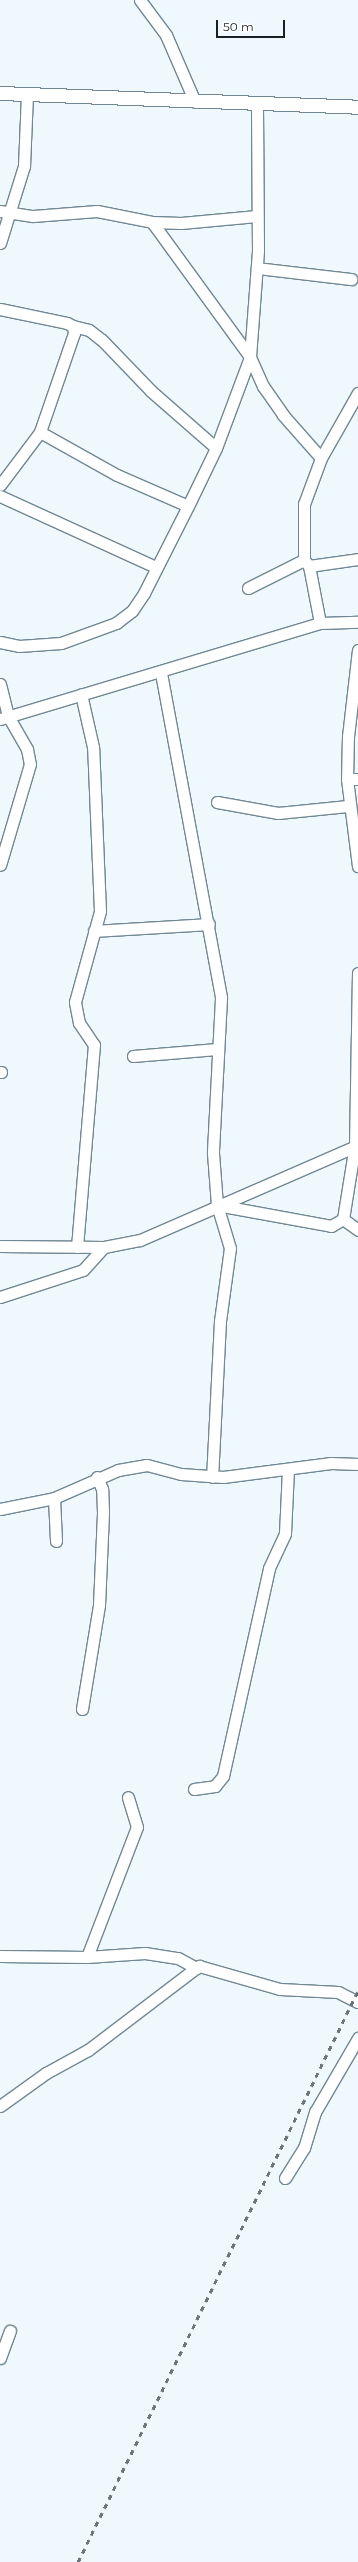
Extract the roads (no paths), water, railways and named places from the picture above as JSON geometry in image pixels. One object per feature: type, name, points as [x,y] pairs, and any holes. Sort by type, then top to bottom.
[{"type":"main road","points":[[0,93],[195,102],[257,102],[358,107]]},
{"type":"street","points":[[140,0],[166,35],[195,102]]},
{"type":"street","points":[[0,243],[6,211],[24,166],[27,94]]},
{"type":"street","points":[[0,642],[19,646],[61,643],[116,623],[132,611],[144,593],[216,448],[250,357],[251,312],[258,268],[257,102]]},
{"type":"street","points":[[6,211],[56,216],[97,211],[152,222],[181,224],[258,216]]},
{"type":"street","points":[[152,222],[250,357],[263,386],[321,458]]},
{"type":"street","points":[[258,268],[351,279]]},
{"type":"street","points":[[0,309],[88,330],[102,340],[156,396],[216,448]]},
{"type":"street","points":[[0,485],[40,432],[74,333],[73,326]]},
{"type":"street","points":[[320,623],[306,563],[304,504],[321,458],[358,393]]},
{"type":"street","points":[[40,432],[117,475],[188,506]]},
{"type":"street","points":[[0,496],[156,567]]},
{"type":"street","points":[[248,588],[306,563],[358,559]]},
{"type":"street","points":[[4,717],[81,694],[161,674],[245,644],[320,623],[358,622]]},
{"type":"street","points":[[358,650],[348,736],[353,779],[348,806],[358,866]]},
{"type":"street","points":[[161,674],[179,757],[181,795],[209,924],[221,998],[217,1049],[213,1153],[217,1205],[230,1248],[220,1321],[212,1477]]},
{"type":"street","points":[[0,684],[4,717],[27,749],[30,764],[0,865]]},
{"type":"street","points":[[77,1247],[94,1045],[79,1023],[75,1002],[100,911],[98,810],[93,747],[81,694]]},
{"type":"street","points":[[217,802],[278,813],[348,806]]},
{"type":"street","points":[[94,931],[209,924]]},
{"type":"street","points":[[217,1205],[331,1226],[343,1219],[356,1145],[358,973]]},
{"type":"street","points":[[134,1056],[217,1049]]},
{"type":"street","points":[[0,1246],[104,1247],[140,1240],[217,1205],[291,1176],[356,1145]]},
{"type":"street","points":[[343,1219],[358,1230]]},
{"type":"street","points":[[0,1297],[83,1270],[104,1247]]},
{"type":"street","points":[[0,1509],[54,1498],[97,1478],[147,1465],[212,1477],[331,1463],[358,1464]]},
{"type":"street","points":[[194,1789],[215,1786],[223,1776],[269,1568],[284,1533],[288,1469]]},
{"type":"street","points":[[82,1709],[99,1605],[103,1512],[102,1489],[97,1478]]},
{"type":"street","points":[[54,1498],[56,1541]]},
{"type":"street","points":[[87,1958],[137,1827],[128,1797]]},
{"type":"street","points":[[0,1956],[87,1958],[145,1953],[178,1958],[196,1968]]},
{"type":"street","points":[[0,2106],[46,2073],[88,2050],[199,1966],[280,1989],[338,1992],[358,2002]]},
{"type":"street","points":[[286,2178],[304,2148],[314,2112],[358,2038]]},
{"type":"street","points":[[0,2358],[10,2331]]},
{"type":"railway","points":[[78,2562],[358,1991]]}]
